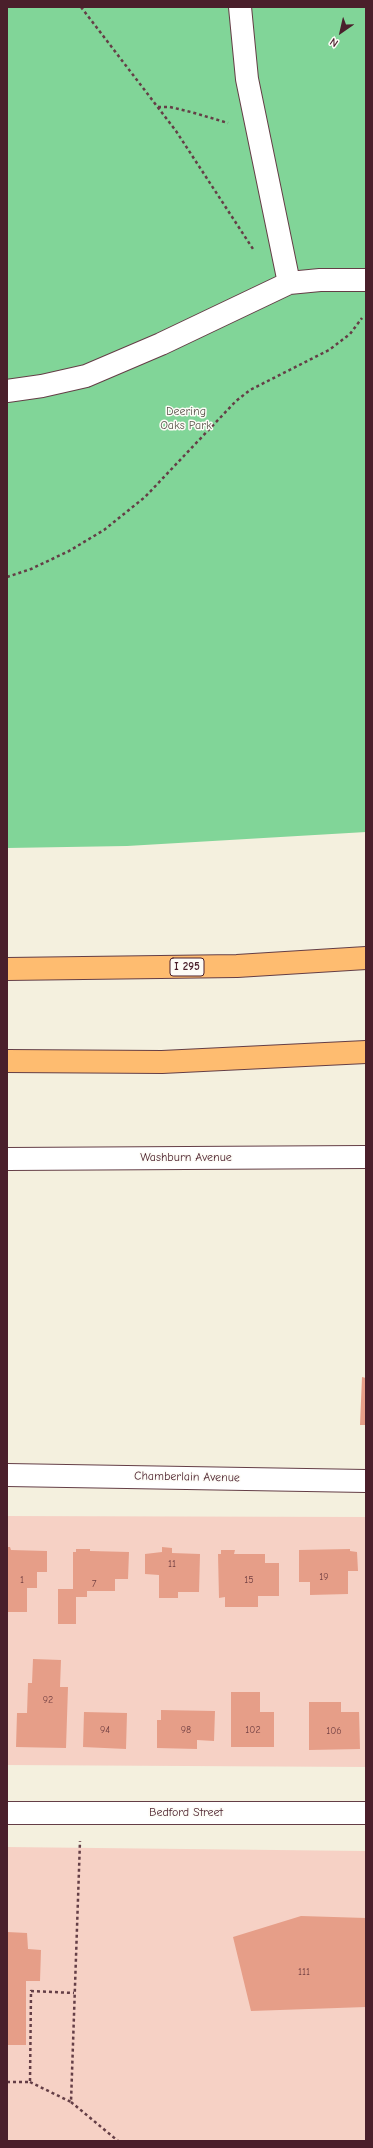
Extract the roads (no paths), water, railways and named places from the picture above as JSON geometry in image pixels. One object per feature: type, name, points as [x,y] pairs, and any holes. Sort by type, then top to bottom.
[{"type":"highway","name":"I 295","points":[[7,969],[237,966],[366,958]]},
{"type":"highway","points":[[7,1061],[162,1062],[366,1052]]},
{"type":"street","points":[[240,7],[247,79],[289,283]]},
{"type":"street","points":[[7,391],[42,386],[86,376],[160,344],[289,283],[320,280],[366,280]]},
{"type":"street","name":"Washburn Avenue","points":[[7,1160],[366,1157]]},
{"type":"street","name":"Chamberlain Avenue","points":[[7,1475],[366,1481]]},
{"type":"street","name":"Bedford Street","points":[[7,1813],[366,1813]]},
{"type":"park label","name":"Deering Oaks Park","points":[[186,419]]}]
